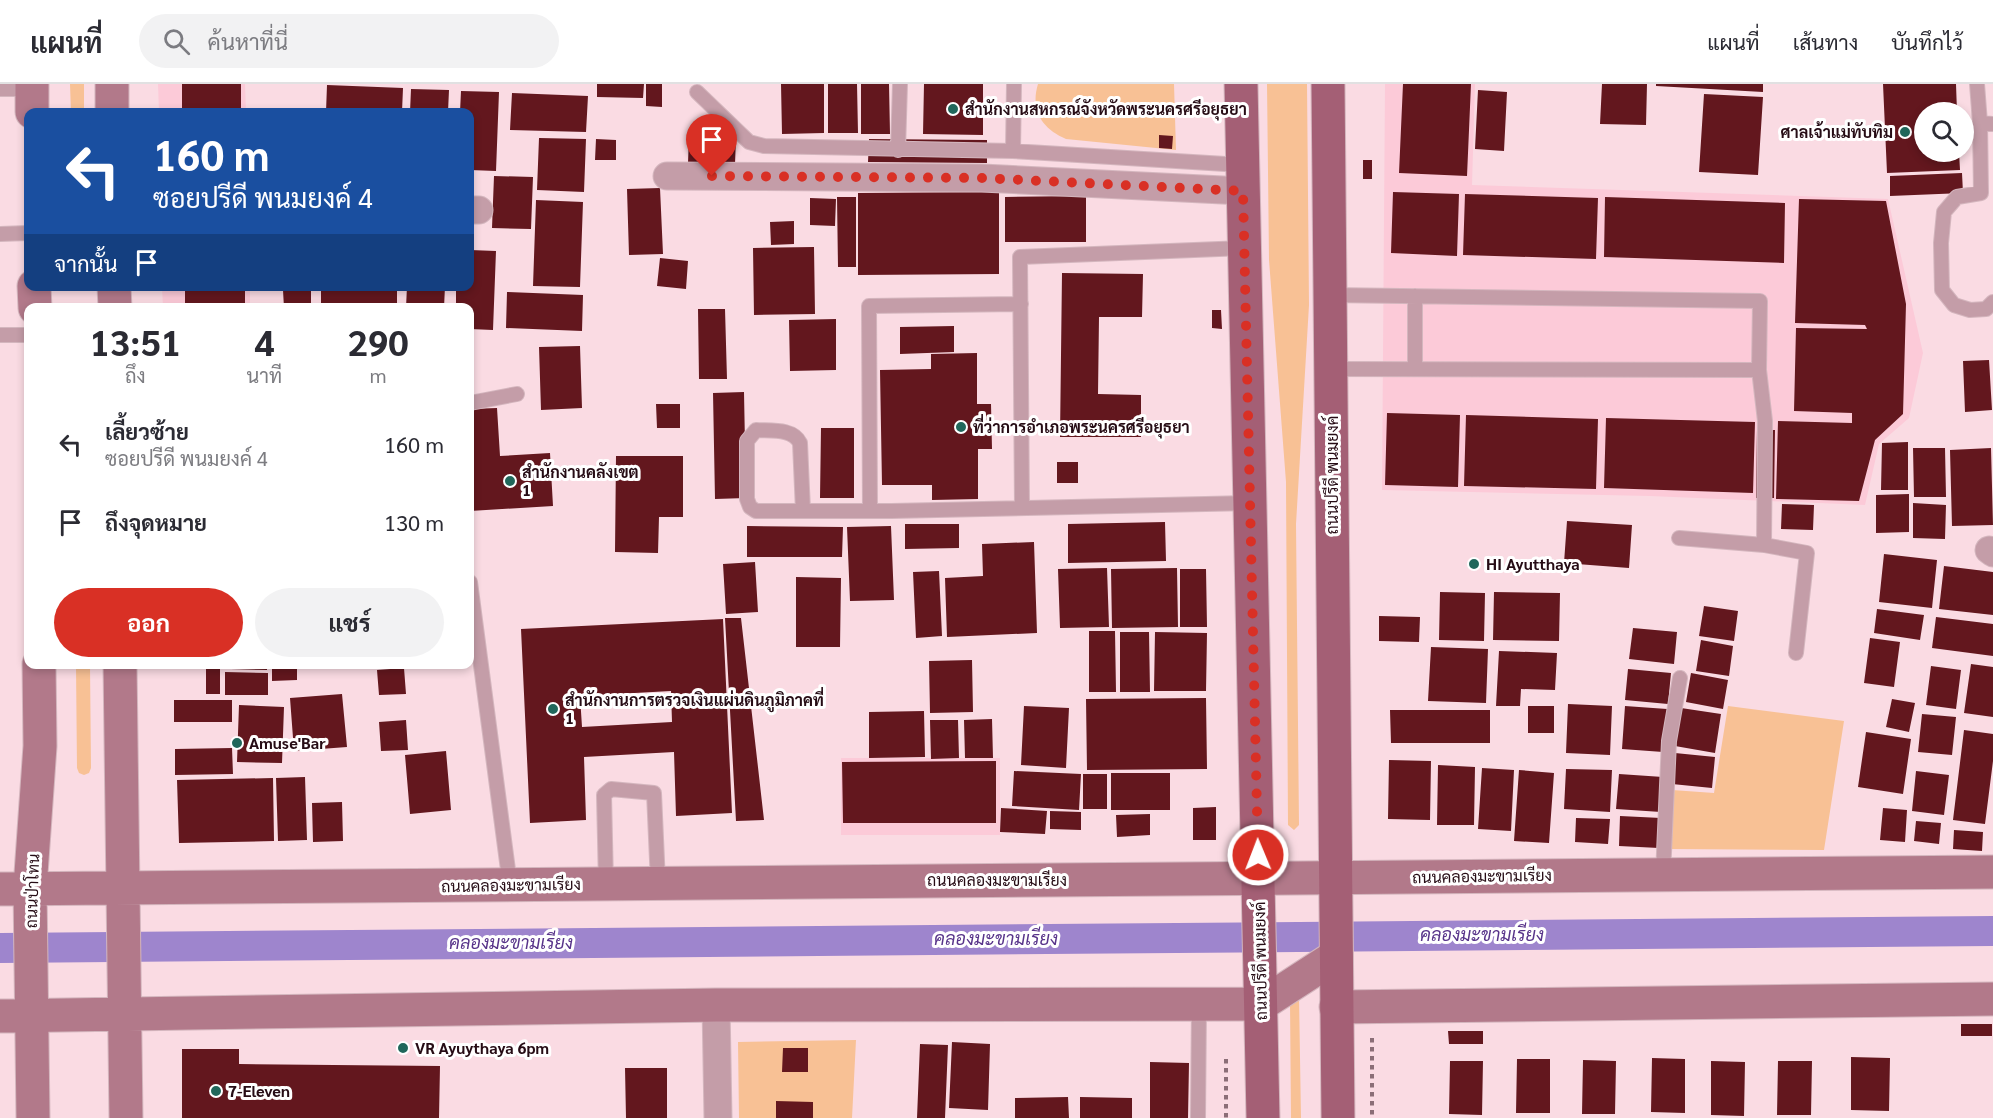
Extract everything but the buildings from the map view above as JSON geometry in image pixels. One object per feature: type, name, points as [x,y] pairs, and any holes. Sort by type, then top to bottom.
[{"type":"main road","name":"ถนนปรีดี พนมยงค์","points":[[1241,84],[1263,1118]]},
{"type":"main road","name":"ถนนปรีดี พนมยงค์","points":[[1328,84],[1335,891],[1326,969],[1336,1007],[1338,1118]]},
{"type":"street","points":[[112,84],[112,108]]},
{"type":"street","points":[[667,176],[1243,178]]},
{"type":"street","name":"ถนนป่าโทน","points":[[33,1118],[32,1005],[20,896],[40,746],[39,669]]},
{"type":"street","points":[[120,669],[126,1118]]},
{"type":"street","name":"ถนนคลองมะขามเรียง","points":[[20,896],[123,899],[510,885],[658,883],[1259,892],[1335,891],[1663,875],[1993,872]]},
{"type":"street","points":[[0,1016],[32,1005],[124,1003],[1199,1005],[1262,990],[1326,969]]},
{"type":"street","points":[[1336,1007],[1993,999]]},
{"type":"street","points":[[716,1005],[718,1118]]},
{"type":"lane","points":[[898,150],[900,84]]},
{"type":"lane","points":[[1012,151],[1014,84]]},
{"type":"lane","points":[[1977,84],[1987,123],[1987,197],[1957,197],[1944,212],[1941,243],[1942,290],[1954,305],[1970,310],[1986,309],[1993,302]]},
{"type":"lane","points":[[0,89],[32,95]]},
{"type":"lane","points":[[697,92],[749,142],[764,146],[1012,151],[1243,178]]},
{"type":"lane","points":[[0,234],[24,233]]},
{"type":"lane","points":[[1022,508],[1020,257],[1244,248]]},
{"type":"lane","points":[[1330,295],[1760,301],[1759,370],[1765,421],[1764,545]]},
{"type":"lane","points":[[1415,296],[1415,369]]},
{"type":"lane","points":[[870,511],[869,306],[1021,304]]},
{"type":"lane","points":[[0,335],[24,335]]},
{"type":"lane","points":[[1331,369],[1759,370]]},
{"type":"lane","points":[[474,402],[517,394]]},
{"type":"lane","points":[[803,511],[800,443],[797,437],[791,433],[756,430],[747,441],[747,499],[750,507],[756,511],[803,511],[870,511],[1250,503]]},
{"type":"lane","points":[[1679,538],[1764,545],[1807,553],[1796,653]]},
{"type":"lane","points":[[474,612],[510,885]]},
{"type":"lane","points":[[1663,875],[1669,741],[1680,678]]},
{"type":"lane","points":[[606,884],[604,795],[611,789],[654,793],[658,883]]},
{"type":"lane","points":[[1198,1118],[1199,1005]]},
{"type":"path","points":[[1371,1006],[1372,1118]]},
{"type":"path","points":[[1226,1059],[1226,1118]]},
{"type":"shaded area","points":[[70,84],[84,84],[84,108],[71,108]]},
{"type":"shaded area","points":[[158,84],[245,84],[246,108],[159,108]]},
{"type":"shaded area","points":[[1038,84],[1174,84],[1176,150],[1066,139],[1050,130],[1040,118],[1036,102]]},
{"type":"shaded area","points":[[1267,84],[1307,84],[1309,305],[1296,524],[1299,825],[1294,830],[1288,825],[1286,482],[1269,260]]},
{"type":"shaded area","points":[[1385,84],[1475,84],[1472,185],[1888,199],[1923,353],[1909,418],[1879,444],[1865,505],[1650,496],[1382,490]]},
{"type":"shaded area","points":[[162,291],[250,291],[250,303],[163,303]]},
{"type":"shaded area","points":[[76,669],[90,669],[91,768],[89,773],[84,775],[79,773],[77,768]]},
{"type":"shaded area","points":[[1728,706],[1844,721],[1824,850],[1668,849],[1672,790],[1714,793]]},
{"type":"shaded area","points":[[841,758],[1000,758],[1000,835],[841,835]]},
{"type":"shaded area","points":[[1299,996],[1301,1118],[1291,1118],[1290,1000]]},
{"type":"shaded area","points":[[856,1040],[852,1118],[739,1118],[738,1042]]},
{"type":"waterway","name":"คลองมะขามเรียง","points":[[0,948],[1993,931]]},
{"type":"place","name":"สํานักงานสหกรณ์จังหวัดพระนครศรีอยุธยา","points":[[953,109]]},
{"type":"place","name":"ศาลเจ้าแม่ทับทิม","points":[[1905,132]]},
{"type":"place","name":"ที่ว่าการอำเภอพระนครศรีอยุธยา","points":[[961,427]]},
{"type":"place","name":"สำนักงานคลังเขต 1","points":[[510,481]]},
{"type":"place","name":"HI Ayutthaya","points":[[1474,564]]},
{"type":"place","name":"สำนักงานการตรวจเงินแผ่นดินภูมิภาคที่ 1","points":[[553,709]]},
{"type":"place","name":"Amuse'Bar","points":[[237,743]]},
{"type":"place","name":"VR Ayuythaya 6pm","points":[[403,1048]]},
{"type":"place","name":"7-Eleven","points":[[216,1091]]},
{"type":"route","points":[[712,176],[982,178],[1243,191],[1258,855]]}]
